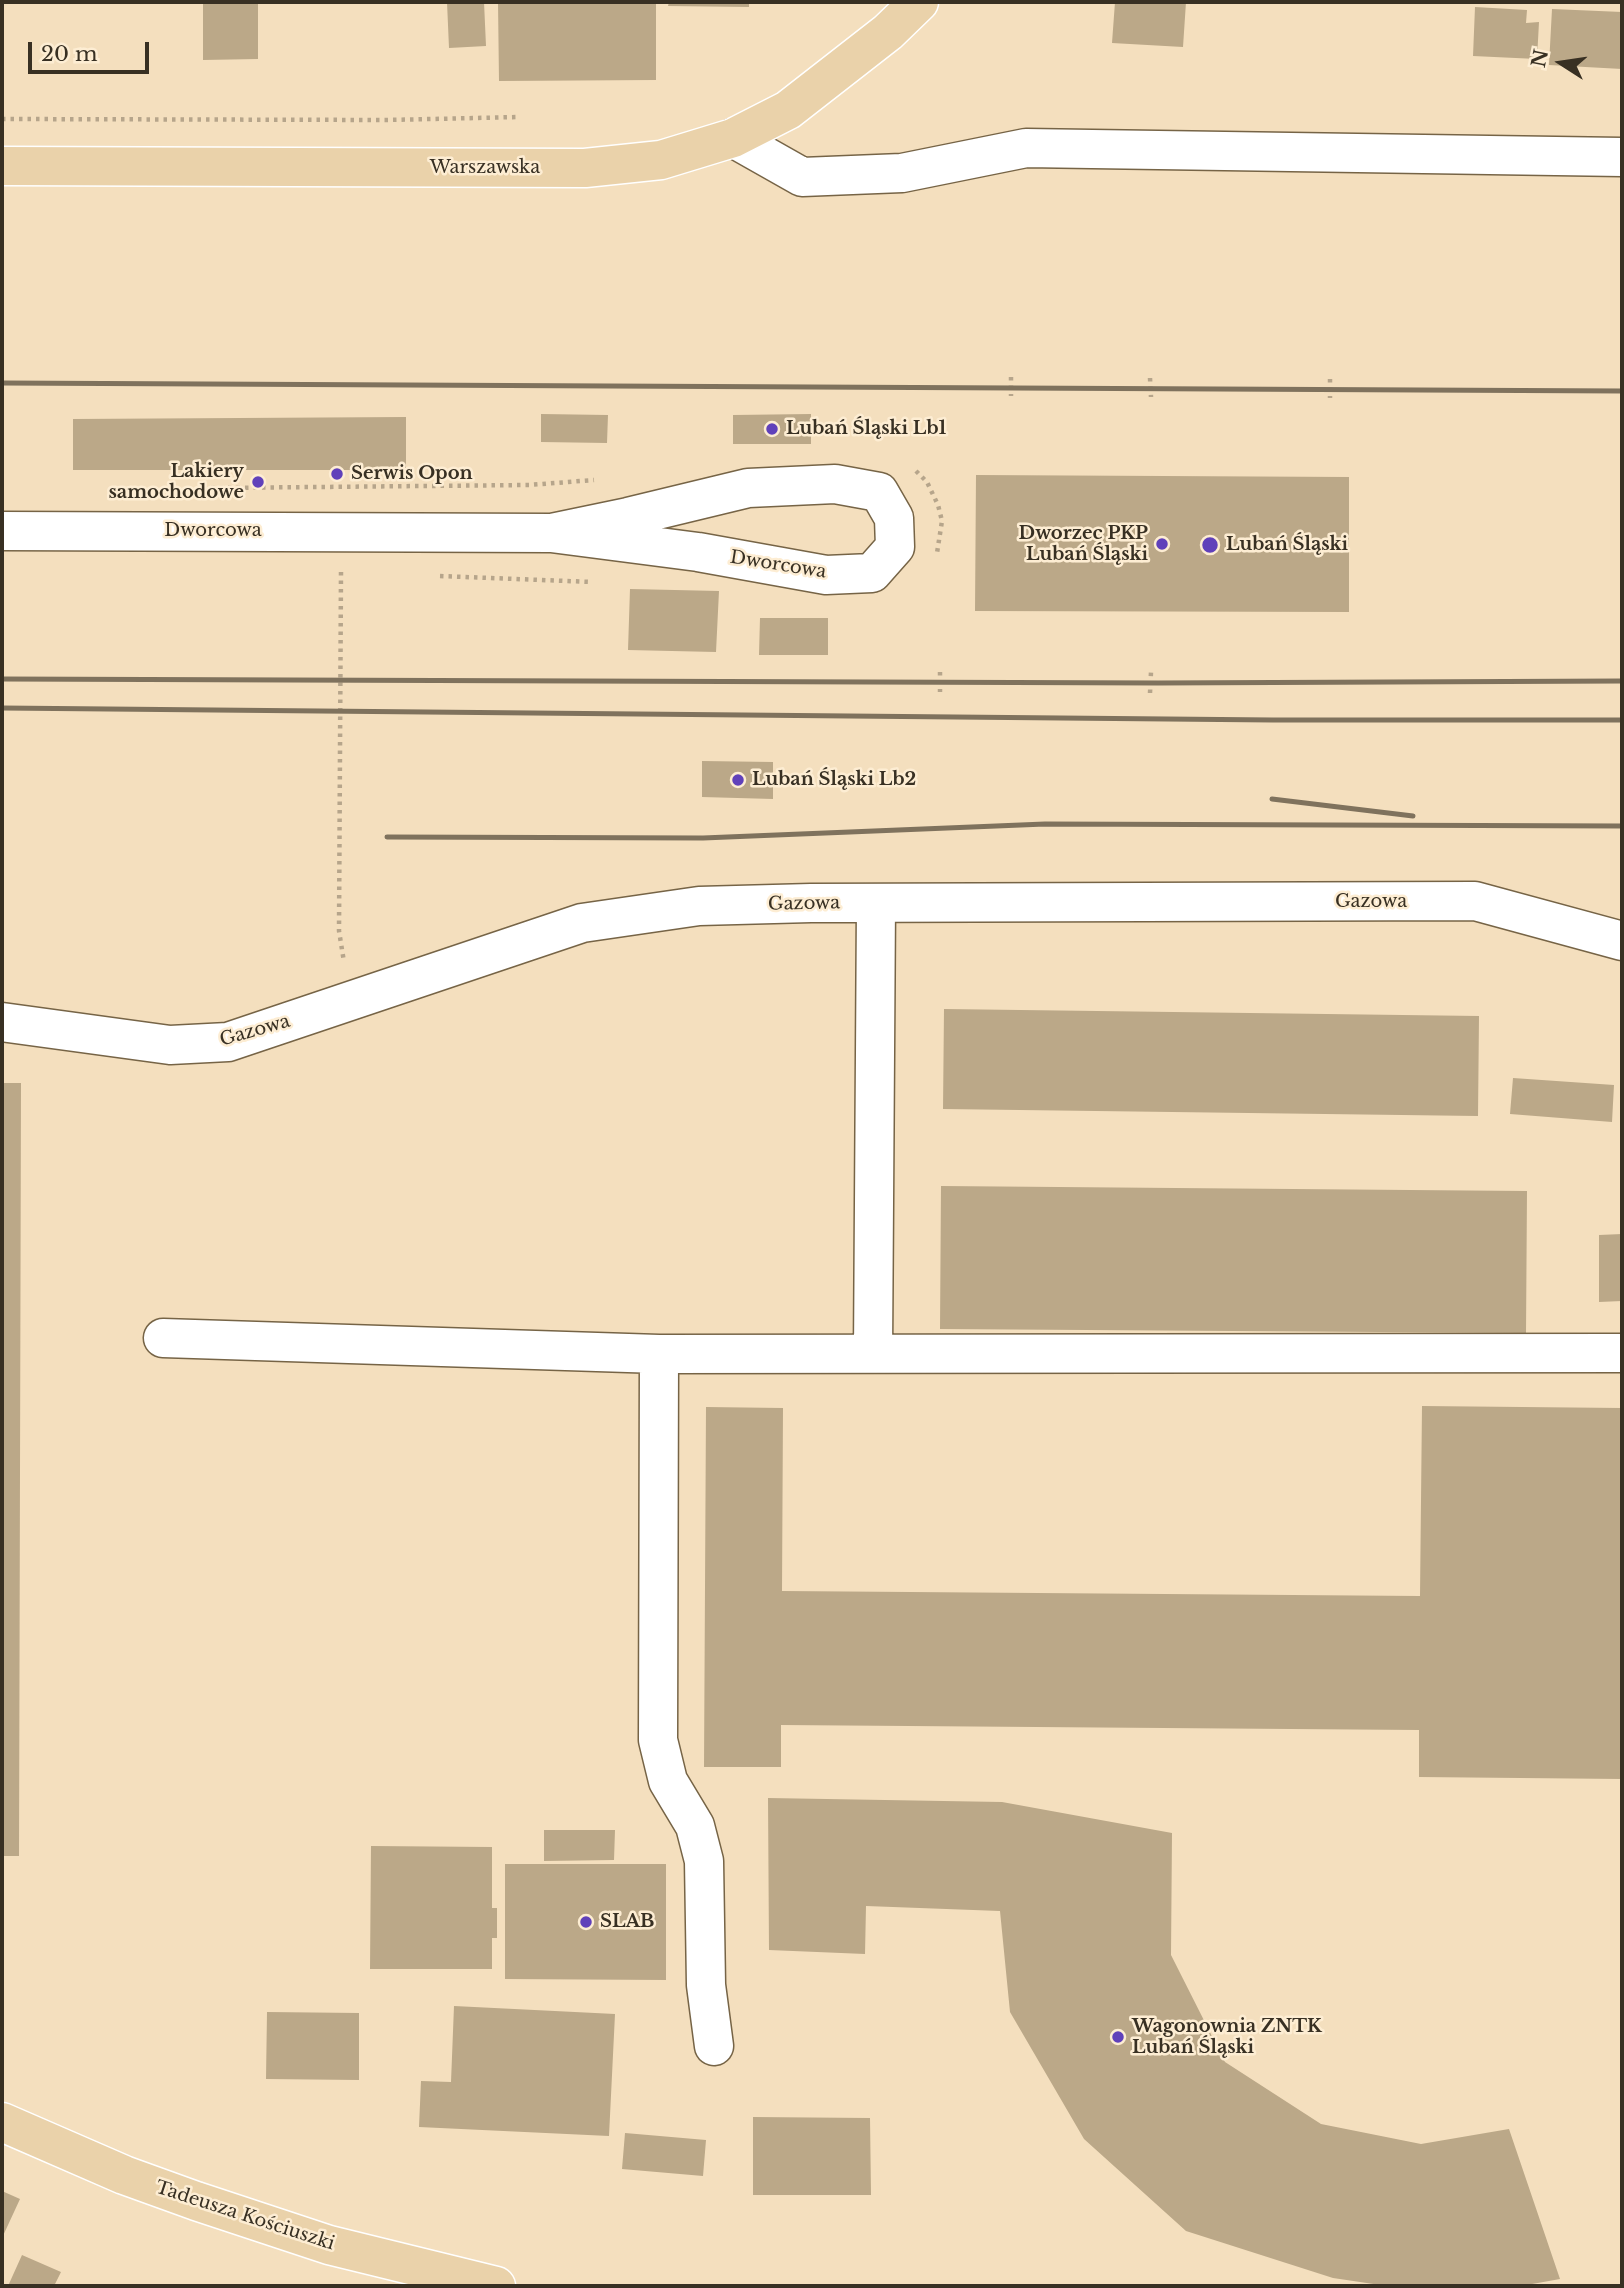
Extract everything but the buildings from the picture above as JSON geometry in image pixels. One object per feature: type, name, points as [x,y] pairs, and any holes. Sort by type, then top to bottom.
[{"type":"main road","name":"Warszawska","points":[[2,166],[585,168],[662,160],[733,138],[788,110],[888,32],[919,2]]},
{"type":"main road","name":"Tadeusza Kościuszki","points":[[2,2122],[124,2175],[196,2201],[330,2245],[496,2286]]},
{"type":"street","points":[[733,138],[802,177],[901,173],[1026,148],[1622,157]]},
{"type":"street","name":"Dworcowa","points":[[2,531],[551,533],[698,552],[826,575],[872,573],[895,547],[894,519],[879,492],[835,484],[748,488],[551,533]]},
{"type":"street","name":"Gazowa","points":[[2,1022],[170,1045],[228,1042],[582,923],[699,906],[1475,901],[1622,942]]},
{"type":"street","points":[[873,1352],[876,903]]},
{"type":"street","points":[[163,1338],[659,1354],[1622,1353]]},
{"type":"street","points":[[659,1354],[658,1740],[668,1781],[695,1826],[704,1861],[706,1985],[714,2046]]},
{"type":"path","points":[[2,119],[387,120],[520,117]]},
{"type":"path","points":[[1011,377],[1011,396]]},
{"type":"path","points":[[1150,378],[1151,397]]},
{"type":"path","points":[[1330,379],[1330,398]]},
{"type":"path","points":[[341,572],[339,931],[350,1001]]},
{"type":"path","points":[[940,672],[940,692]]},
{"type":"path","points":[[1150,693],[1151,672]]},
{"type":"railway","points":[[2,383],[1622,391]]},
{"type":"railway","points":[[2,679],[1158,683],[1622,681]]},
{"type":"railway","points":[[2,708],[1273,720],[1622,720]]},
{"type":"railway","points":[[1272,799],[1413,816]]},
{"type":"railway","points":[[387,837],[703,838],[1045,824],[1622,826]]},
{"type":"place","name":"Lubań Śląski Lb1","points":[[772,429]]},
{"type":"place","name":"Serwis Opon","points":[[337,474]]},
{"type":"place","name":"Lakiery samochodowe","points":[[258,482]]},
{"type":"place","name":"Dworzec PKP Lubań Śląski","points":[[1162,544]]},
{"type":"place","name":"Lubań Śląski","points":[[1210,545]]},
{"type":"place","name":"Lubań Śląski Lb2","points":[[738,780]]},
{"type":"place","name":"SLAB","points":[[586,1922]]},
{"type":"place","name":"Wagonownia ZNTK Lubań Śląski","points":[[1118,2037]]}]
